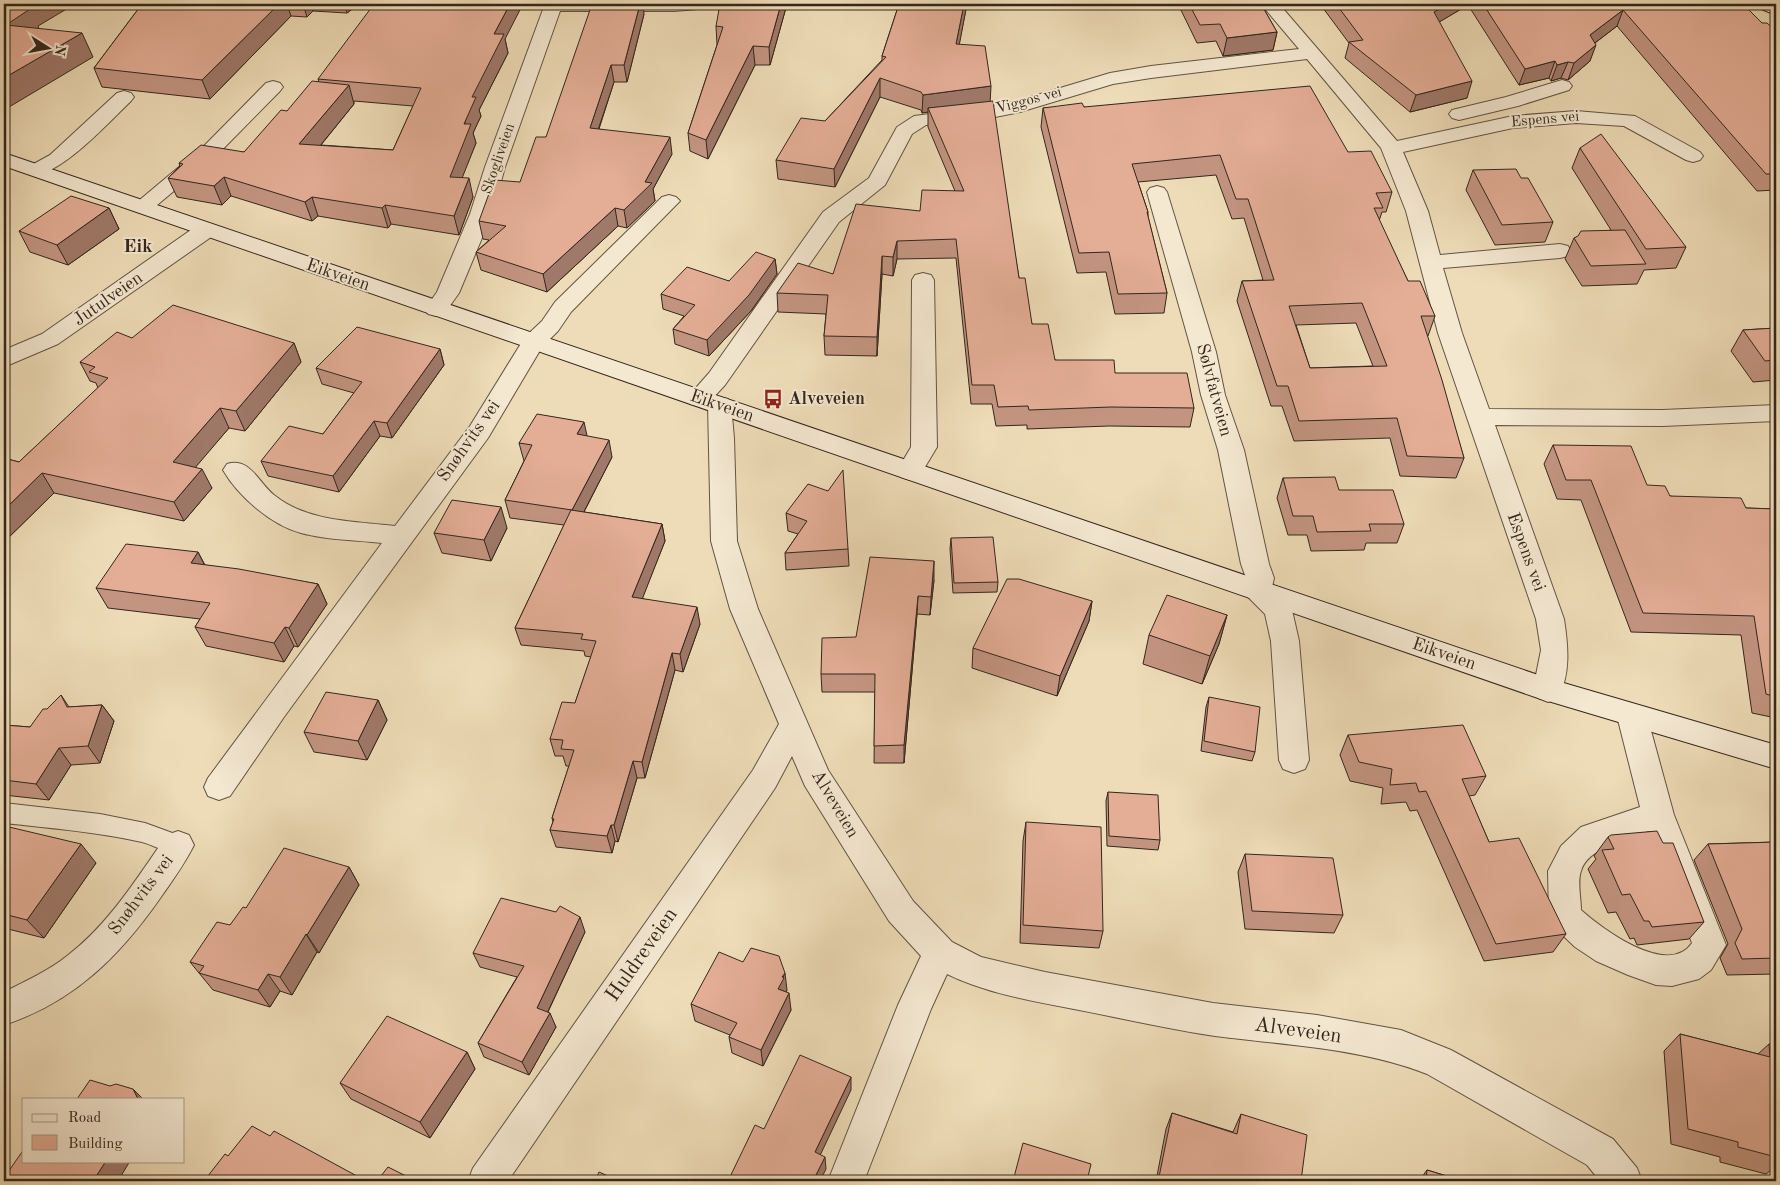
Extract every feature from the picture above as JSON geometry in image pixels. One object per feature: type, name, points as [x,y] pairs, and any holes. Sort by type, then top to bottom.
[{"type":"street","name":"Skogliveien","points":[[436,308],[448,294],[481,214],[495,167],[554,5],[674,6],[704,4]]},
{"type":"street","name":"Espens vei","points":[[1270,4],[1388,143],[1417,211],[1450,332],[1478,417],[1550,619],[1555,650],[1548,690]]},
{"type":"street","points":[[1765,4],[1776,10]]},
{"type":"street","name":"Viggos vei","points":[[709,402],[728,363],[831,218],[878,181],[904,131],[921,120],[986,113],[1020,106],[1110,79],[1313,53]]},
{"type":"street","name":"Espens vei","points":[[1388,143],[1393,131],[1511,102],[1562,86]]},
{"type":"street","points":[[143,207],[211,150],[273,87]]},
{"type":"street","points":[[37,170],[57,159],[124,97]]},
{"type":"street","name":"Espens vei","points":[[1388,143],[1513,122],[1576,117],[1628,120],[1693,156]]},
{"type":"street","name":"Eikveien","points":[[4,159],[1548,690],[1776,757]]},
{"type":"street","name":"Sølvfatveien","points":[[1157,192],[1204,352],[1213,395],[1231,450],[1255,564],[1260,578],[1258,590]]},
{"type":"street","points":[[533,342],[550,326],[563,308],[669,201]]},
{"type":"street","name":"Jutulveien","points":[[4,359],[50,339],[206,230]]},
{"type":"street","points":[[1431,262],[1560,251]]},
{"type":"street","points":[[910,471],[924,447],[923,280]]},
{"type":"street","name":"Snøhvits vei","points":[[219,787],[479,432],[533,342]]},
{"type":"street","name":"Alveveien","points":[[709,402],[722,438],[724,541],[744,609],[793,726],[816,777],[902,911],[940,953],[976,970],[1045,988],[1213,1020],[1318,1032],[1401,1047],[1439,1062],[1600,1152],[1624,1181]]},
{"type":"street","points":[[1478,417],[1663,418],[1776,414]]},
{"type":"street","points":[[236,470],[265,502],[303,524],[401,536]]},
{"type":"street","name":"Eikveien","points":[[1258,590],[1278,610],[1285,641],[1294,760]]},
{"type":"street","points":[[1632,716],[1658,815],[1708,945],[1703,958],[1683,970],[1665,971],[1625,959],[1593,941],[1566,916],[1564,871],[1572,856],[1592,837],[1658,815]]},
{"type":"street","name":"Huldreveien","points":[[486,1181],[764,779],[793,726]]},
{"type":"street","name":"Snøhvits vei","points":[[4,1009],[62,980],[90,958],[125,920],[178,845]]},
{"type":"street","points":[[846,1181],[915,1005],[940,953]]},
{"type":"lane","name":"Snøhvits vei","points":[[4,813],[100,824],[145,833],[178,845]]},
{"type":"building","points":[[4,4],[23,4],[18,7],[30,9],[6,25],[82,33],[4,78]]},
{"type":"building","points":[[142,4],[279,4],[202,80],[94,68]]},
{"type":"building","points":[[374,4],[510,4],[494,34],[504,34],[472,97],[476,97],[464,124],[471,124],[450,177],[469,178],[454,216],[385,205],[382,208],[312,197],[305,202],[224,177],[214,186],[168,178],[183,164],[179,163],[201,145],[244,152],[281,110],[287,111],[312,81],[349,85],[299,144],[393,150],[421,88],[318,79]]},
{"type":"building","points":[[592,4],[640,4],[624,65],[611,65],[590,128],[670,137],[645,182],[652,183],[624,210],[615,208],[543,274],[476,252],[506,226],[479,221],[494,180],[520,182],[536,137],[546,137]]},
{"type":"building","points":[[720,4],[781,4],[769,47],[753,46],[706,140],[688,133],[723,27],[716,26]]},
{"type":"building","points":[[899,4],[964,4],[956,44],[985,46],[991,86],[923,95],[921,92],[880,78],[834,169],[776,160],[801,118],[825,121],[886,57],[882,56]]},
{"type":"building","points":[[1189,4],[1261,4],[1277,32],[1227,38],[1220,24],[1200,25]]},
{"type":"building","points":[[1336,4],[1448,4],[1434,12],[1472,81],[1416,95],[1349,42],[1363,40]]},
{"type":"building","points":[[1483,4],[1743,4],[1762,23],[1767,23],[1776,31],[1776,174],[1766,174],[1623,10],[1590,35],[1596,45],[1574,63],[1568,62],[1557,65],[1555,61],[1525,69]]},
{"type":"building","points":[[1310,86],[1348,152],[1371,151],[1392,192],[1376,193],[1383,208],[1374,208],[1408,281],[1420,281],[1435,316],[1421,316],[1442,380],[1464,458],[1407,456],[1397,418],[1299,421],[1288,386],[1277,386],[1242,281],[1274,280],[1248,199],[1236,199],[1220,155],[1132,164],[1148,212],[1167,293],[1118,294],[1109,252],[1079,253],[1043,108],[1082,103],[1084,107]],"holes":[[[1362,303],[1387,366],[1310,368],[1289,306]]]},
{"type":"building","points":[[993,101],[1019,278],[1025,278],[1032,324],[1048,324],[1055,360],[1114,360],[1115,373],[1187,373],[1194,408],[1111,407],[1029,410],[1028,406],[998,407],[994,385],[972,385],[956,239],[897,241],[893,257],[882,256],[877,337],[824,336],[828,295],[777,293],[798,263],[833,274],[856,204],[920,211],[922,190],[964,191],[928,108]]},
{"type":"building","points":[[1601,134],[1686,247],[1646,249],[1580,148]]},
{"type":"building","points":[[1516,169],[1521,178],[1528,178],[1553,222],[1502,225],[1473,170]]},
{"type":"building","points":[[71,196],[109,208],[57,245],[19,231]]},
{"type":"building","points":[[1625,230],[1646,264],[1591,266],[1574,238],[1581,231]]},
{"type":"building","points":[[756,252],[775,259],[749,295],[707,340],[673,329],[695,305],[661,294],[687,267],[729,281]]},
{"type":"building","points":[[173,305],[294,343],[236,411],[220,408],[173,462],[202,469],[174,502],[42,473],[4,510],[4,458],[19,462],[108,378],[89,372],[95,367],[80,362],[117,332],[132,338]]},
{"type":"building","points":[[357,327],[440,349],[387,423],[374,421],[333,476],[261,461],[289,426],[323,434],[362,382],[316,368]]},
{"type":"building","points":[[1776,328],[1776,360],[1765,361],[1743,330]]},
{"type":"building","points":[[537,414],[584,422],[577,434],[609,440],[572,510],[505,500],[532,445],[519,443]]},
{"type":"building","points":[[1553,445],[1631,446],[1647,485],[1665,486],[1670,496],[1741,498],[1746,508],[1776,509],[1776,697],[1766,694],[1754,616],[1643,613],[1591,480],[1566,480]]},
{"type":"building","points":[[843,470],[848,549],[785,553],[807,521],[786,513],[808,484],[828,491]]},
{"type":"building","points":[[1335,477],[1339,490],[1393,490],[1404,524],[1369,524],[1371,531],[1317,532],[1313,516],[1293,516],[1283,478]]},
{"type":"building","points":[[452,500],[501,507],[484,540],[434,533]]},
{"type":"building","points":[[571,510],[662,524],[632,597],[697,607],[680,654],[672,653],[642,762],[633,761],[614,825],[611,825],[607,836],[550,830],[554,819],[552,818],[574,750],[561,749],[563,740],[550,739],[562,702],[575,703],[596,641],[581,639],[583,634],[515,628]]},
{"type":"building","points":[[993,537],[998,582],[954,583],[951,538]]},
{"type":"building","points":[[126,544],[198,552],[191,563],[239,569],[318,584],[289,628],[285,627],[274,643],[195,627],[210,603],[96,588]]},
{"type":"building","points":[[870,557],[934,561],[931,597],[918,596],[904,745],[874,746],[875,674],[821,674],[822,638],[856,637]]},
{"type":"building","points":[[1007,579],[1019,579],[1092,601],[1060,676],[973,648]]},
{"type":"building","points":[[1167,595],[1227,615],[1210,656],[1149,635]]},
{"type":"building","points":[[326,692],[378,700],[358,741],[304,732]]},
{"type":"building","points":[[61,695],[67,707],[102,705],[88,746],[59,748],[36,784],[4,780],[4,725],[30,727],[43,709],[47,709]]},
{"type":"building","points":[[1209,697],[1260,707],[1255,752],[1204,741]]},
{"type":"building","points":[[1463,725],[1486,776],[1462,779],[1489,842],[1519,838],[1566,934],[1496,944],[1426,791],[1419,792],[1416,783],[1390,785],[1392,769],[1359,762],[1348,735]]},
{"type":"building","points":[[1108,792],[1158,795],[1160,840],[1109,836]]},
{"type":"building","points":[[1026,822],[1101,827],[1103,931],[1023,925]]},
{"type":"building","points":[[9,827],[81,844],[27,920],[4,914],[4,833]]},
{"type":"building","points":[[1657,831],[1663,843],[1673,843],[1704,922],[1652,927],[1649,921],[1644,921],[1630,894],[1622,895],[1602,850],[1614,849],[1608,837],[1611,835]]},
{"type":"building","points":[[1776,842],[1776,958],[1742,959],[1735,943],[1742,929],[1708,844]]},
{"type":"building","points":[[284,848],[349,867],[280,977],[268,974],[258,990],[199,973],[204,966],[190,962],[217,922],[230,925],[243,907],[246,908]]},
{"type":"building","points":[[1245,854],[1333,858],[1343,915],[1252,911]]},
{"type":"building","points":[[501,898],[556,912],[560,906],[580,917],[537,1008],[550,1013],[522,1062],[478,1043],[524,966],[473,953]]},
{"type":"building","points":[[751,948],[779,956],[785,973],[778,989],[789,993],[761,1050],[729,1037],[737,1023],[691,1004],[719,952],[743,962]]},
{"type":"building","points":[[387,1016],[467,1052],[420,1122],[340,1083]]},
{"type":"building","points":[[1680,1034],[1770,1057],[1769,1044],[1776,1046],[1776,1157],[1738,1147],[1738,1142],[1688,1129]]},
{"type":"building","points":[[800,1055],[851,1077],[815,1152],[825,1157],[813,1181],[728,1181],[755,1125],[764,1129]]},
{"type":"building","points":[[90,1080],[110,1086],[116,1084],[133,1089],[138,1098],[78,1098]]},
{"type":"building","points":[[1172,1113],[1237,1134],[1241,1114],[1307,1135],[1301,1181],[1263,1181],[1246,1176],[1245,1181],[1172,1181],[1159,1177]]},
{"type":"building","points":[[252,1126],[270,1136],[274,1131],[366,1181],[204,1181],[225,1154],[228,1156]]},
{"type":"building","points":[[1023,1143],[1091,1164],[1087,1181],[1013,1181]]},
{"type":"building","points":[[22,1152],[22,1162],[105,1162],[93,1181],[4,1181],[4,1178]]},
{"type":"building","points":[[388,1167],[416,1181],[377,1181]]},
{"type":"building","points":[[1427,1170],[1463,1181],[1426,1181]]},
{"type":"building","points":[[599,1172],[619,1181],[595,1181]]},
{"type":"place","name":"Alveveien","points":[[773,399]]},
{"type":"district","name":"Eik","points":[[138,247]]}]
